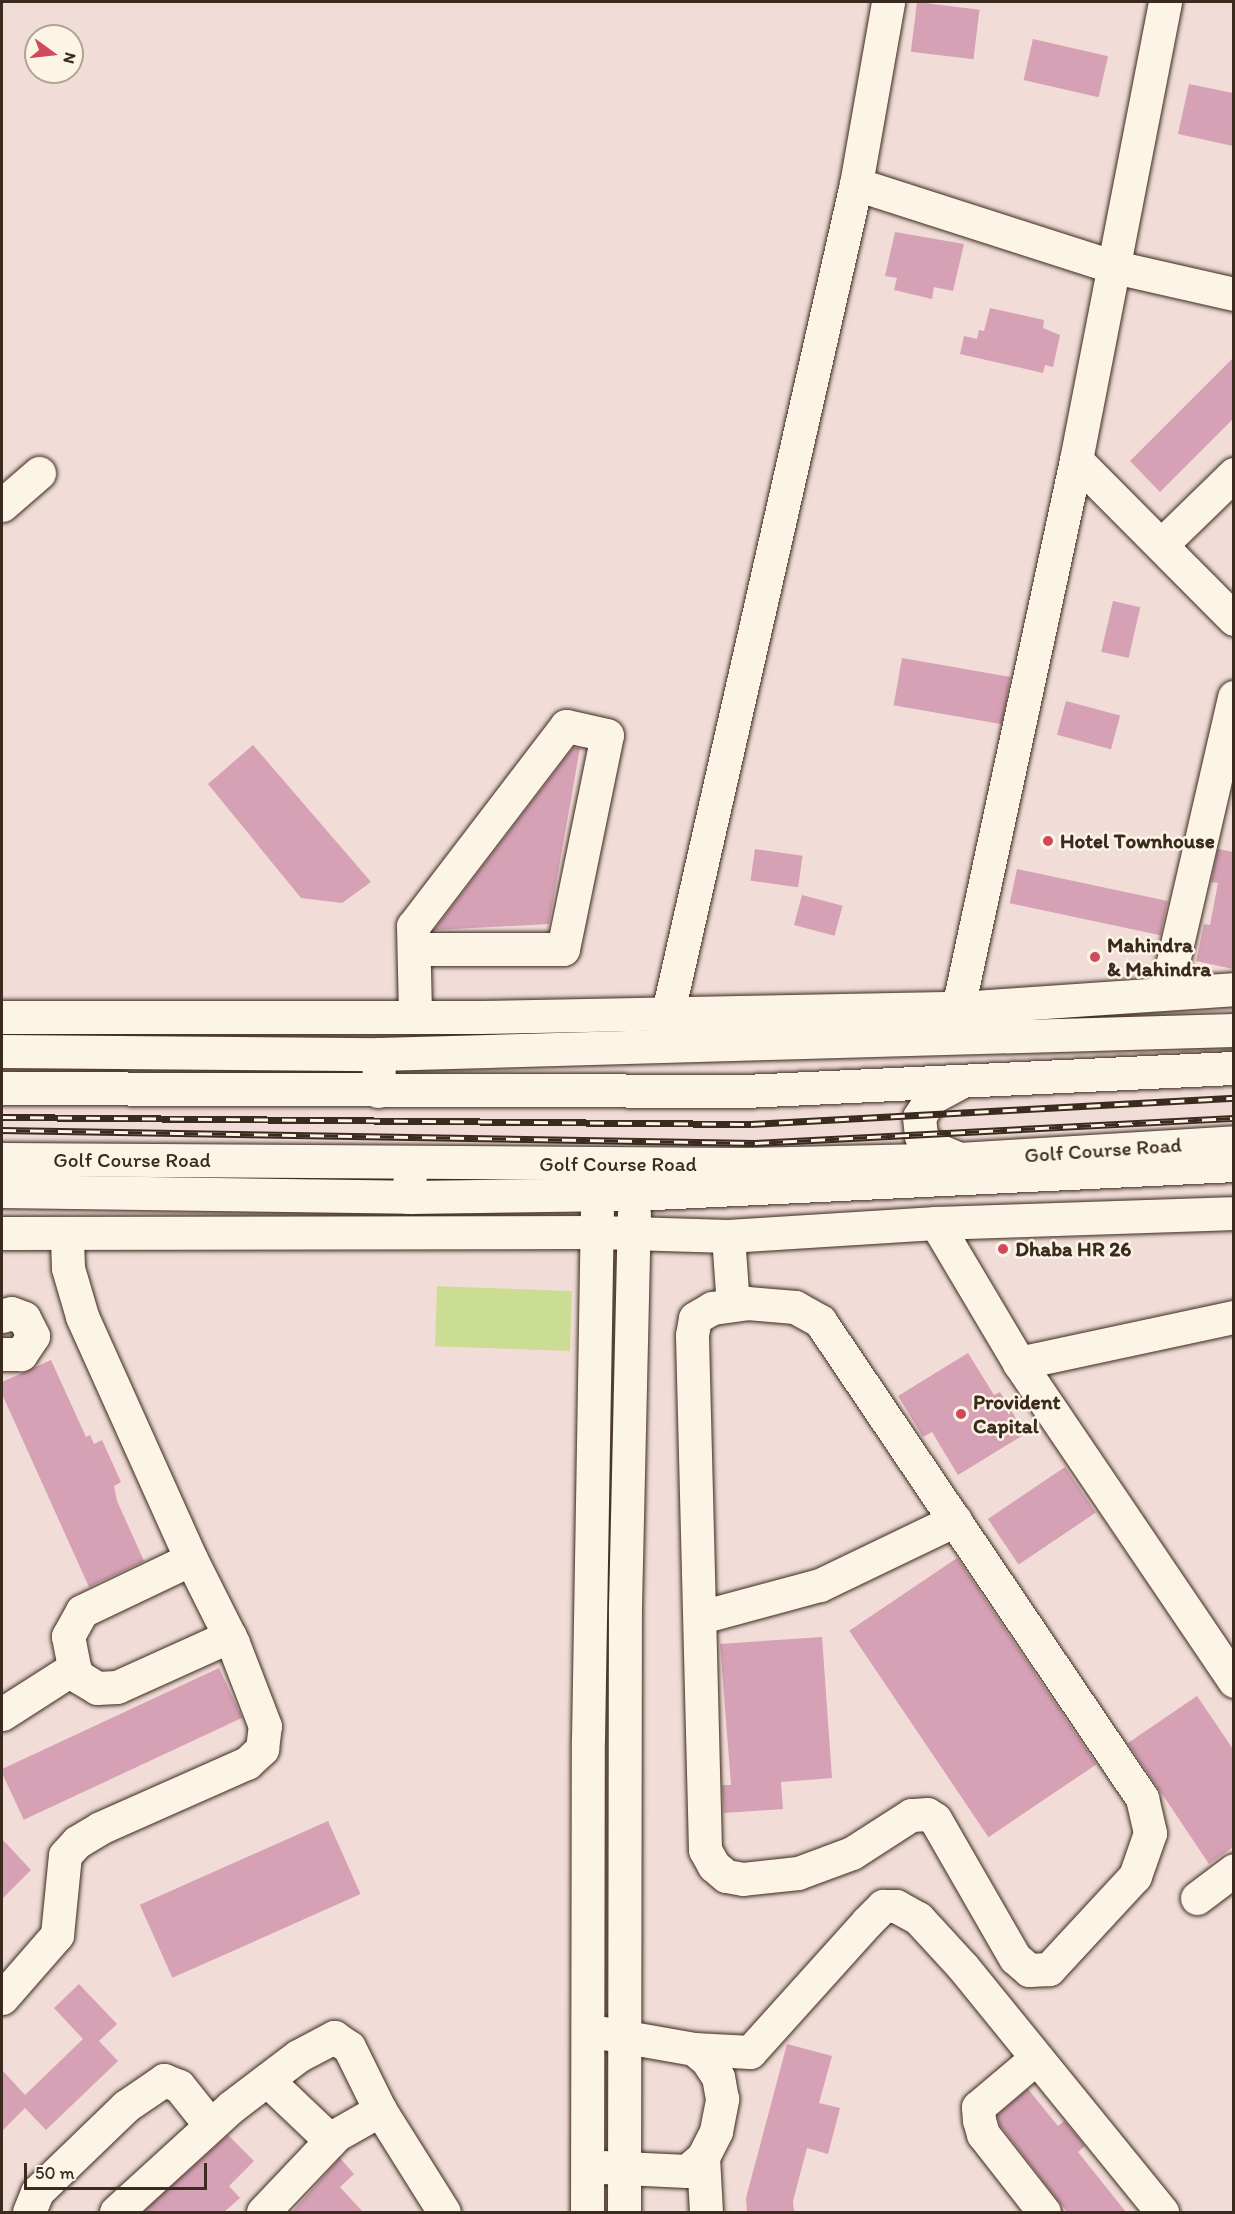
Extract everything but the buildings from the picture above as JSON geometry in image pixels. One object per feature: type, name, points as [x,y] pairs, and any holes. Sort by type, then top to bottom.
[{"type":"street","points":[[662,1048],[665,1013],[856,184],[888,2]]},
{"type":"street","points":[[958,1008],[1077,460],[1165,2]]},
{"type":"street","points":[[856,184],[1115,267],[1233,294]]},
{"type":"street","points":[[1077,460],[1233,618]]},
{"type":"street","points":[[2,505],[39,472]]},
{"type":"street","points":[[1161,545],[1233,474]]},
{"type":"street","points":[[1166,992],[1233,697]]},
{"type":"street","points":[[414,949],[563,949],[607,735],[566,726],[413,926],[415,1017]]},
{"type":"street","points":[[2,1017],[415,1017],[958,1008],[1233,989]]},
{"type":"street","points":[[2,1051],[379,1054],[662,1048],[1233,1030]]},
{"type":"street","points":[[378,1091],[379,1054]]},
{"type":"street","points":[[2,1088],[659,1092],[957,1084],[1233,1068]]},
{"type":"street","points":[[957,1084],[931,1098],[919,1117],[921,1136],[959,1159]]},
{"type":"street","name":"Golf Course Road","points":[[2,1160],[734,1164],[959,1159],[1233,1142]]},
{"type":"street","points":[[409,1197],[410,1162]]},
{"type":"street","points":[[2,1191],[409,1197],[633,1194],[1233,1165]]},
{"type":"street","points":[[587,2212],[588,1739],[597,1193]]},
{"type":"street","points":[[624,2212],[625,1606],[635,1234],[633,1194]]},
{"type":"street","points":[[2,1233],[598,1233],[635,1234],[737,1249],[936,1223],[1233,1214]]},
{"type":"street","points":[[936,1223],[1019,1363],[1233,1681]]},
{"type":"street","points":[[2,1998],[57,1935],[65,1855],[77,1842],[100,1828],[247,1763],[262,1749],[265,1726],[230,1636],[191,1559],[82,1316],[68,1268],[67,1234]]},
{"type":"street","points":[[737,1249],[740,1304]]},
{"type":"street","points":[[740,1304],[795,1307],[820,1321],[1142,1798],[1148,1814],[1150,1833],[1135,1876],[1049,1970],[1029,1970],[1015,1958],[934,1819],[927,1814],[912,1815],[852,1853],[798,1873],[743,1879],[726,1876],[714,1866],[705,1850],[701,1617],[692,1335],[695,1318],[712,1308],[740,1304]]},
{"type":"street","points":[[2,1316],[18,1314],[32,1329]]},
{"type":"street","points":[[32,1329],[82,1316]]},
{"type":"street","points":[[1019,1363],[1233,1317]]},
{"type":"street","points":[[2,1354],[15,1356],[27,1350],[32,1329]]},
{"type":"street","points":[[701,1617],[820,1585],[955,1520]]},
{"type":"street","points":[[191,1559],[82,1611],[68,1636],[74,1668],[79,1677],[98,1688],[117,1687],[230,1636]]},
{"type":"street","points":[[590,1606],[625,1606]]},
{"type":"street","points":[[2,1714],[74,1668]]},
{"type":"street","points":[[588,1739],[624,1737]]},
{"type":"street","points":[[1197,1898],[1233,1870]]},
{"type":"street","points":[[588,2032],[626,2036],[694,2049],[750,2052],[867,1922],[883,1906],[896,1906],[925,1926],[1162,2212]]},
{"type":"street","points":[[116,2212],[210,2126],[267,2080],[297,2056],[334,2037],[349,2047],[380,2110],[444,2212]]},
{"type":"street","points":[[694,2049],[708,2060],[718,2077],[722,2099],[716,2131],[704,2157],[706,2212]]},
{"type":"street","points":[[1036,2058],[978,2107],[983,2134],[1044,2212]]},
{"type":"street","points":[[29,2212],[37,2192],[126,2106],[164,2080],[179,2086],[210,2126]]},
{"type":"street","points":[[267,2080],[331,2141]]},
{"type":"street","points":[[263,2212],[331,2141],[380,2110]]},
{"type":"street","points":[[588,2166],[623,2170],[687,2170],[704,2157]]},
{"type":"green space","points":[[437,1286],[572,1291],[570,1351],[435,1346]]},
{"type":"railway","points":[[2,1117],[751,1124],[1234,1098]]},
{"type":"railway","points":[[2,1130],[755,1143],[1234,1118]]},
{"type":"place","name":"Hotel Townhouse","points":[[1048,841]]},
{"type":"place","name":"Mahindra & Mahindra","points":[[1095,957]]},
{"type":"place","name":"Dhaba HR 26","points":[[1003,1249]]},
{"type":"place","name":"Provident Capital","points":[[961,1414]]}]
